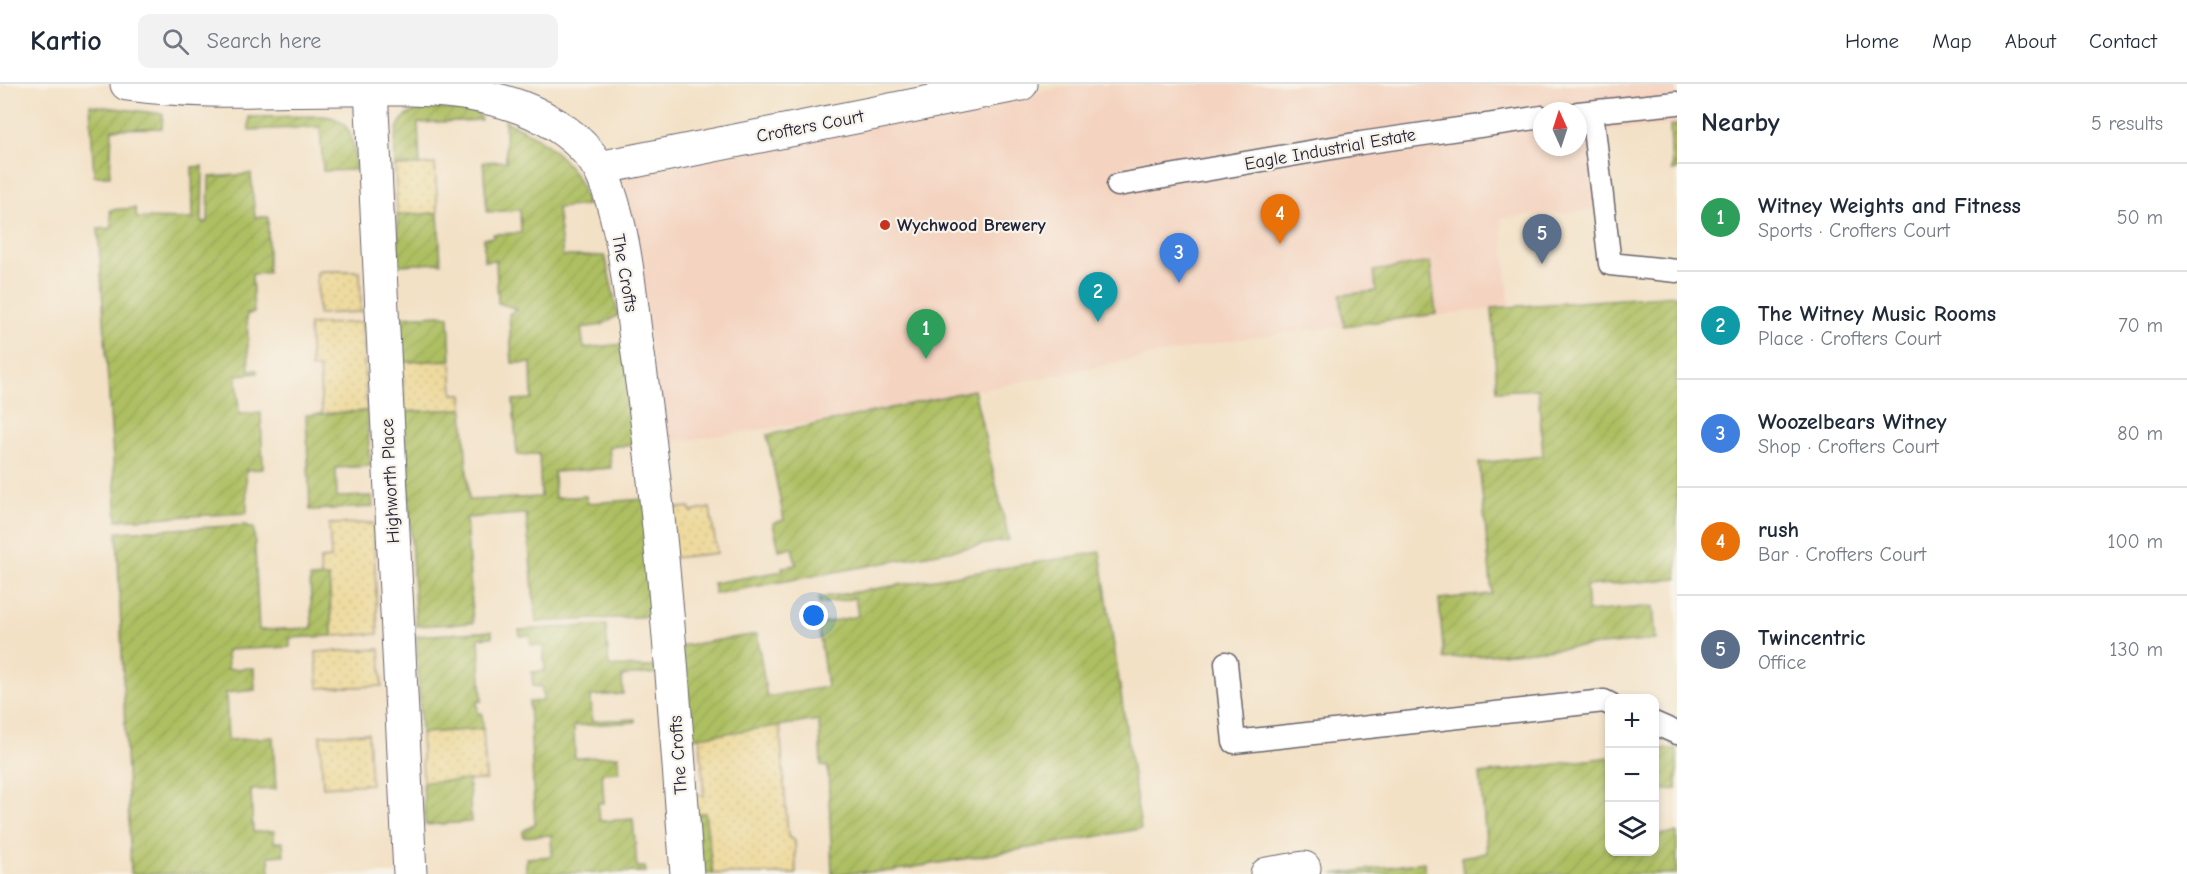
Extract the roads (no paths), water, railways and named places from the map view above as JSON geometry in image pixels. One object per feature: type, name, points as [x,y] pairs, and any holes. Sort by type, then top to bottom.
[{"type":"street","name":"The Crofts","points":[[127,84],[209,89],[371,89],[465,93],[522,108],[578,142],[599,168],[616,218],[654,461],[687,874]]},
{"type":"street","name":"Crofters Court","points":[[599,168],[1021,84]]},
{"type":"street","name":"Highworth Place","points":[[371,89],[410,874]]},
{"type":"street","points":[[1267,874],[1304,868]]},
{"type":"lane","points":[[1587,112],[1677,103]]},
{"type":"lane","name":"Eagle Industrial Estate","points":[[1118,185],[1361,143],[1533,118]]},
{"type":"lane","points":[[1587,124],[1610,264],[1677,270]]},
{"type":"lane","points":[[1226,663],[1234,742],[1605,702]]},
{"type":"lane","points":[[1659,725],[1677,733]]},
{"type":"place","name":"Wychwood Brewery","points":[[885,225]]},
{"type":"place","name":"rush","points":[[1280,244]]},
{"type":"place","name":"Twincentric","points":[[1542,264]]},
{"type":"place","name":"Woozelbears Witney","points":[[1179,283]]},
{"type":"place","name":"The Witney Music Rooms","points":[[1098,322]]},
{"type":"place","name":"Witney Weights and Fitness","points":[[926,359]]}]
